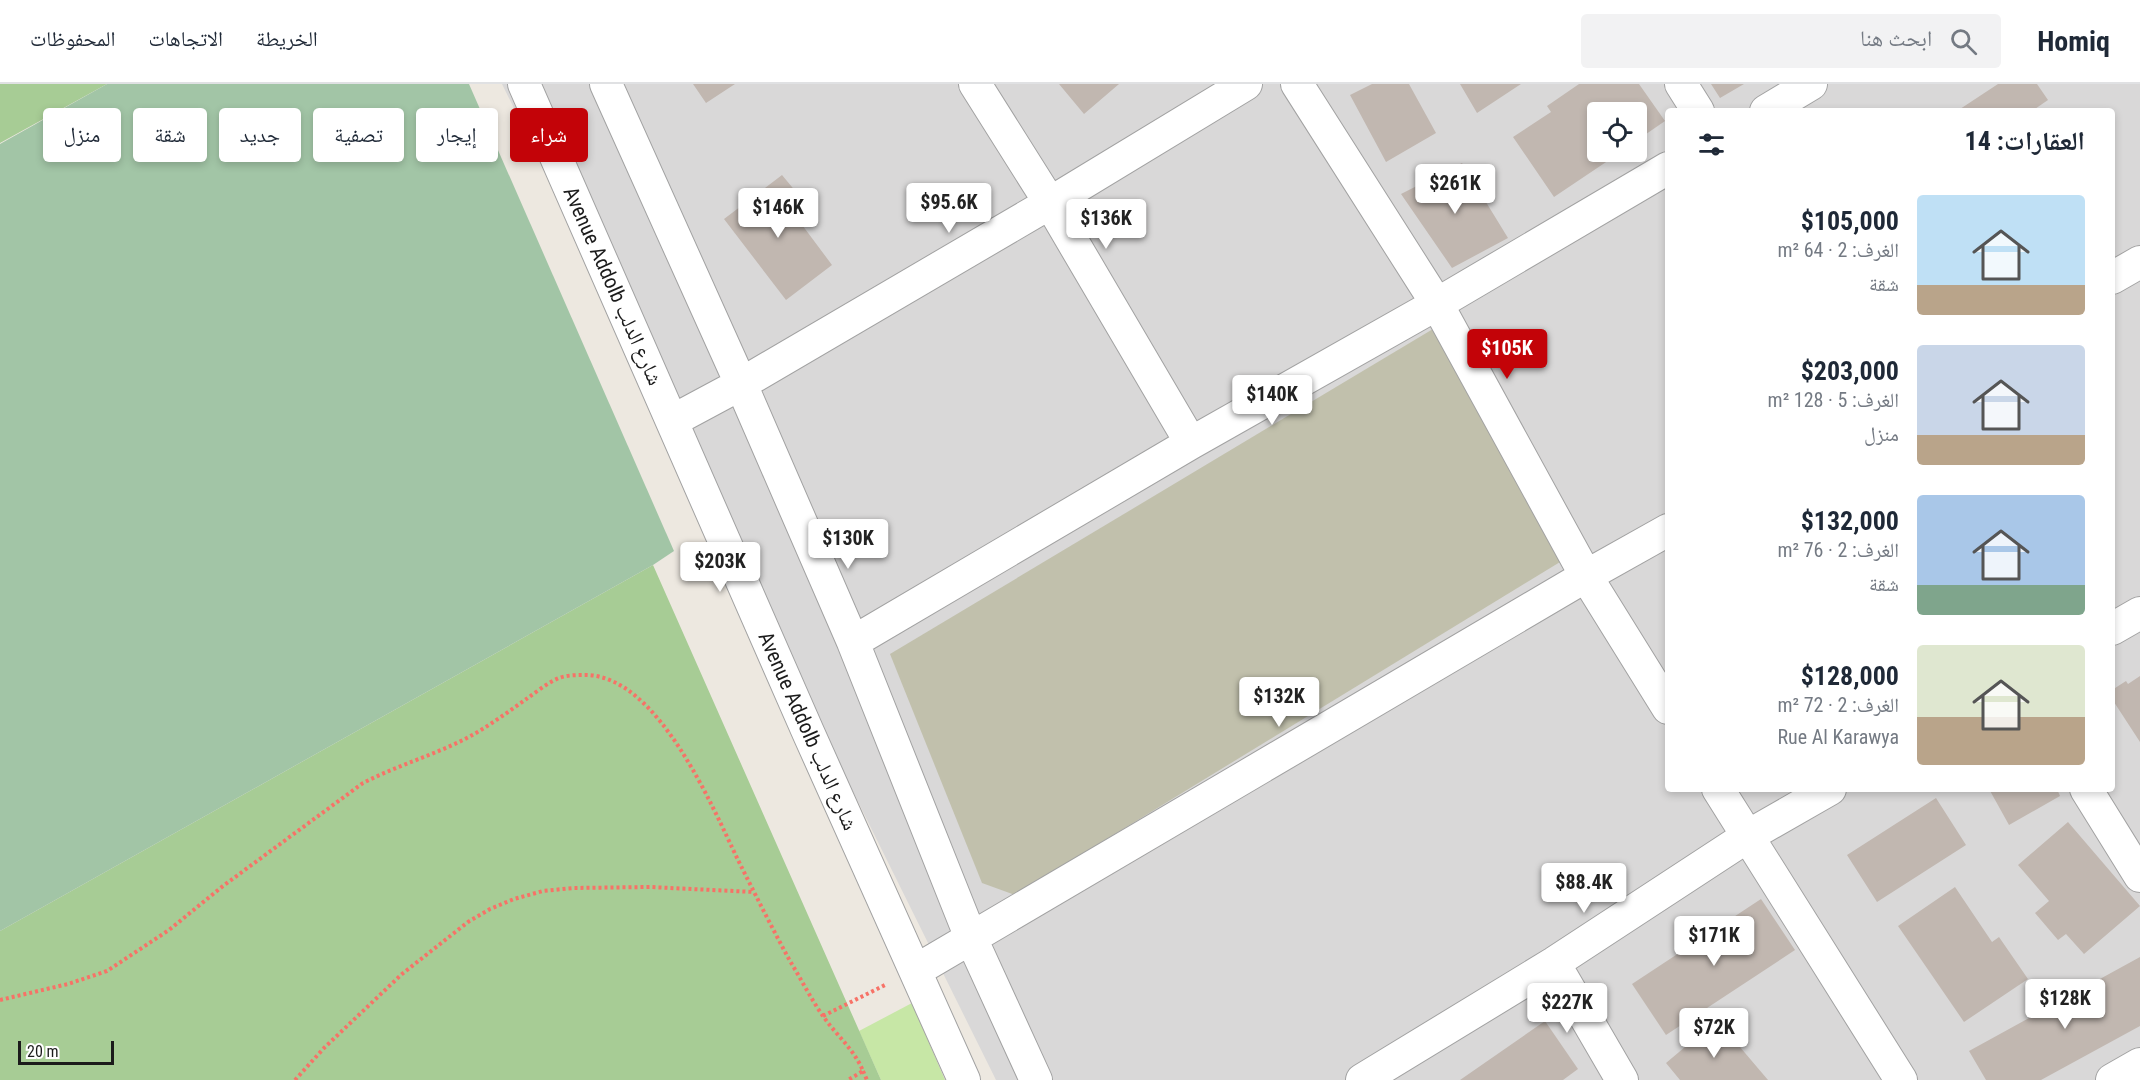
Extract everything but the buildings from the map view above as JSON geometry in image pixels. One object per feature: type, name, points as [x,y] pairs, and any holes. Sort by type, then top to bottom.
[{"type":"street","name":"Avenue Addolb شارع الدلب","points":[[524,84],[808,732],[964,1080]]},
{"type":"street","points":[[606,84],[741,384],[853,642],[971,938],[1035,1080]]},
{"type":"street","points":[[975,84],[1050,203],[1191,443]]},
{"type":"street","points":[[672,421],[741,384],[1050,203],[1246,84]]},
{"type":"street","points":[[1297,84],[1437,304],[1586,576],[1665,703]]},
{"type":"street","points":[[1681,84],[1696,108]]},
{"type":"street","points":[[1771,108],[1811,84]]},
{"type":"street","points":[[853,642],[1191,443],[1437,304],[1665,170]]},
{"type":"street","points":[[2115,276],[2140,262]]},
{"type":"street","points":[[915,970],[1665,532]]},
{"type":"street","points":[[2115,627],[2140,613]]},
{"type":"street","points":[[1720,792],[1901,1080]]},
{"type":"street","points":[[1362,1080],[1554,963],[1748,836],[1825,792]]},
{"type":"street","points":[[2088,792],[2140,876]]},
{"type":"street","points":[[1554,963],[1622,1080]]},
{"type":"street","points":[[2112,1080],[2140,1064]]},
{"type":"path","points":[[0,1000],[68,984],[106,971],[169,930],[232,880],[363,783],[409,761],[464,740],[559,678],[590,675],[620,684],[633,693],[664,727],[696,773],[767,919],[823,1016],[858,1058],[867,1080]]},
{"type":"path","points":[[295,1080],[324,1048],[402,974],[468,922],[514,899],[543,891],[573,888],[650,887],[754,892]]},
{"type":"path","points":[[823,1016],[915,970]]},
{"type":"path","points":[[848,1080],[863,1071]]},
{"type":"shaded area","points":[[502,84],[2140,84],[2140,1080],[996,1080],[541,162],[588,162],[588,108],[514,108]]},
{"type":"shaded area","points":[[1438,326],[1565,559],[1015,895],[982,883],[890,654]]},
{"type":"green space","points":[[0,84],[107,84],[63,108],[43,108],[43,119],[0,143]]},
{"type":"green space","points":[[107,84],[469,84],[480,108],[416,108],[416,162],[498,162],[498,150],[674,551],[653,565],[0,931],[0,144],[43,120],[43,162],[121,162],[121,108],[64,108]]},
{"type":"green space","points":[[653,565],[881,1080],[0,1080],[0,931]]},
{"type":"green space","points":[[912,1003],[945,1080],[881,1080],[859,1031]]}]
